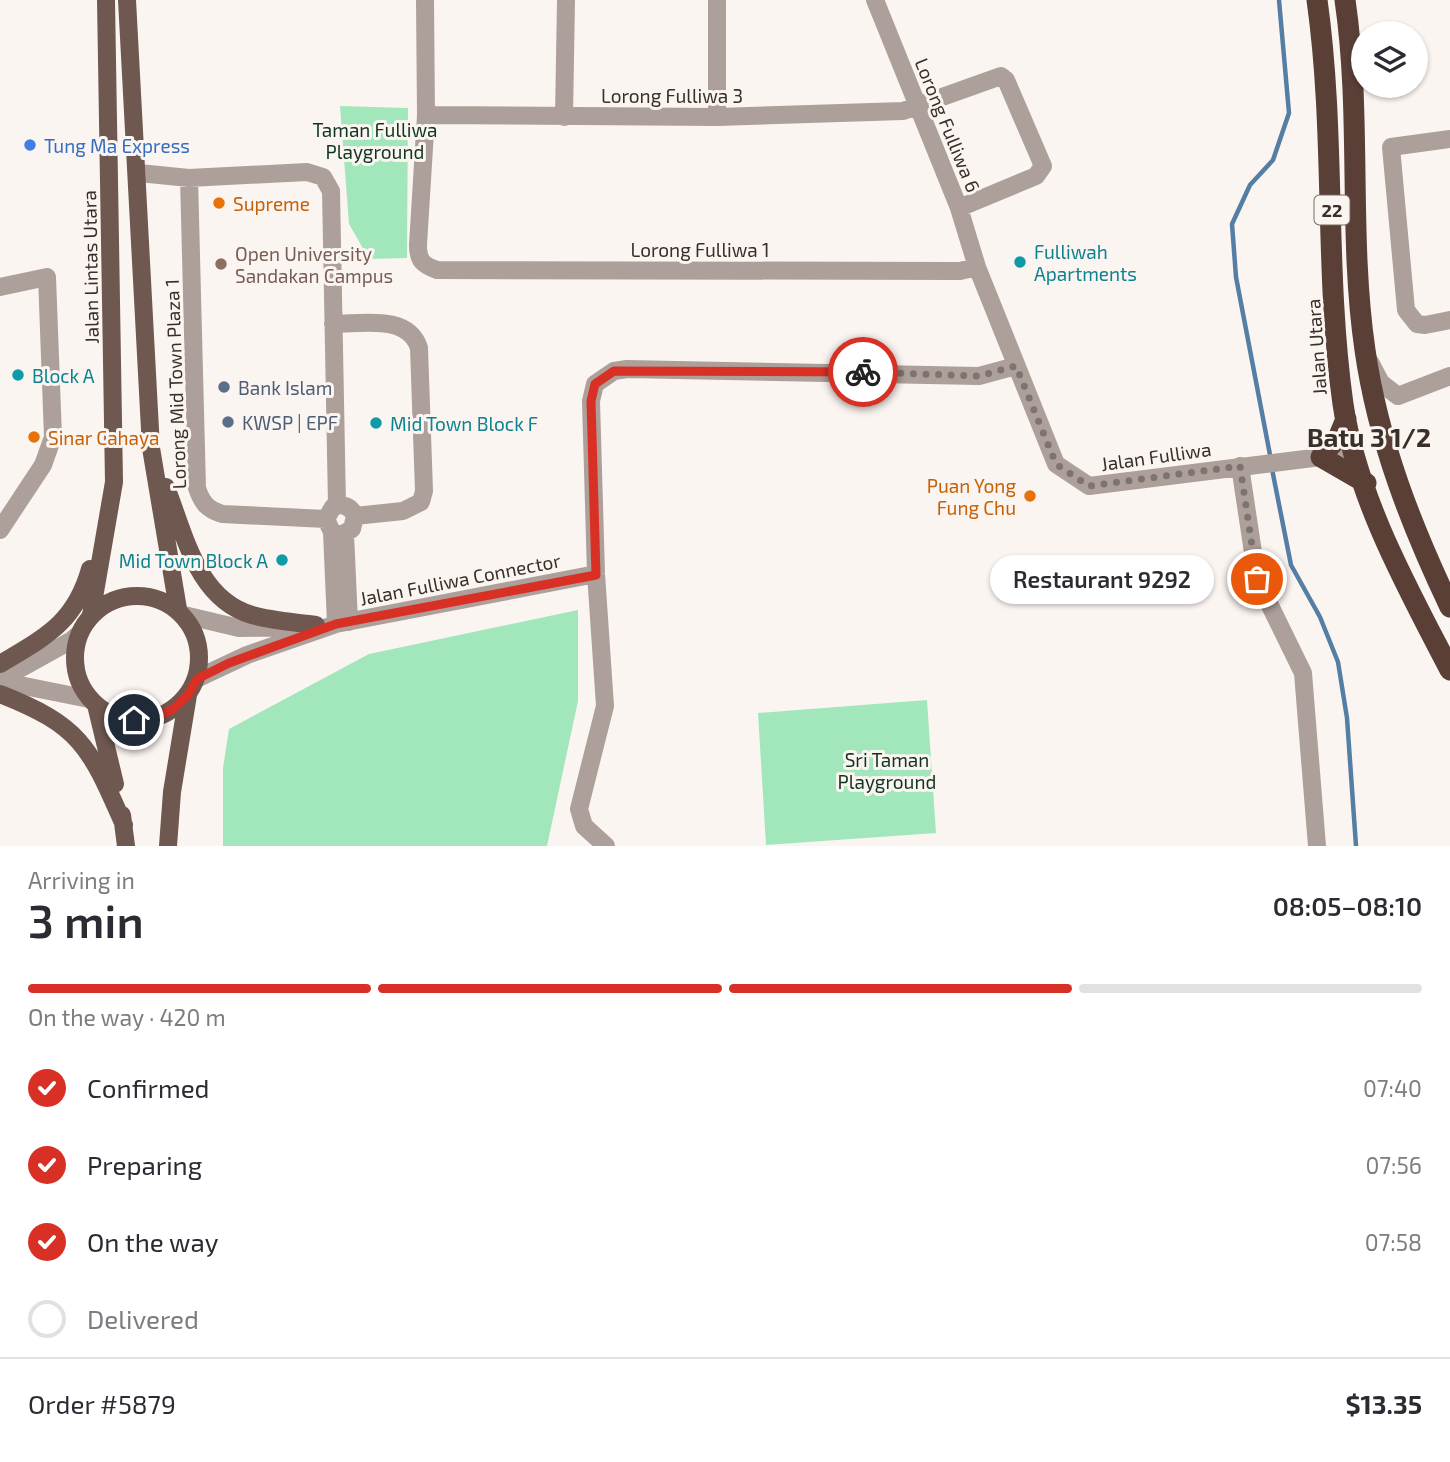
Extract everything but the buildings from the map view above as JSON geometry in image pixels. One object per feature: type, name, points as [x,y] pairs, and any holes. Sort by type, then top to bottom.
[{"type":"highway","name":"Jalan Utara","points":[[1317,0],[1329,101],[1336,335],[1346,419],[1354,450],[1404,579],[1450,670]]},
{"type":"highway","name":"22","points":[[1345,0],[1354,74],[1360,296],[1365,351],[1387,448],[1418,540],[1450,607]]},
{"type":"highway","points":[[1354,450],[1364,438],[1367,425],[1362,381],[1365,351]]},
{"type":"highway","points":[[1346,419],[1339,436],[1321,457],[1366,483]]},
{"type":"main road","name":"Jalan Lintas Utara","points":[[91,615],[114,482],[106,0]]},
{"type":"main road","points":[[93,702],[114,716],[134,720],[154,718],[173,709],[188,695],[197,679],[199,645],[181,612],[151,448],[139,173],[127,0]]},
{"type":"main road","points":[[151,448],[199,571],[215,594],[234,608],[254,616],[333,624]]},
{"type":"main road","points":[[0,664],[48,636],[75,607],[89,574],[114,482]]},
{"type":"main road","points":[[126,846],[124,825],[93,702],[78,679],[74,655],[80,632],[91,615],[110,601],[133,594],[157,597],[181,612]]},
{"type":"main road","points":[[0,694],[40,710],[76,735],[99,769],[124,825]]},
{"type":"main road","points":[[168,846],[172,792],[188,695]]},
{"type":"street","points":[[425,0],[426,116]]},
{"type":"street","points":[[564,117],[566,0]]},
{"type":"street","points":[[717,117],[718,0]]},
{"type":"street","name":"Lorong Fulliwa 6","points":[[876,0],[959,208],[977,267]]},
{"type":"street","name":"Lorong Fulliwa 3","points":[[426,116],[717,117],[903,111],[1001,76],[1006,80],[1043,166],[1036,176],[959,208]]},
{"type":"street","name":"Lorong Fulliwa 1","points":[[426,116],[418,256],[424,265],[437,270],[960,271],[977,267]]},
{"type":"street","points":[[1450,139],[1391,147],[1406,310],[1417,324],[1425,326],[1450,320]]},
{"type":"street","points":[[139,173],[189,178],[307,172],[323,177],[331,191],[335,523],[333,624]]},
{"type":"street","name":"Lorong Mid Town Plaza 1","points":[[189,178],[197,488],[202,501],[210,510],[222,514],[335,523]]},
{"type":"street","name":"Jalan Fulliwa","points":[[977,267],[1056,464],[1089,486],[1321,457],[1354,450]]},
{"type":"street","points":[[0,287],[47,277],[53,437],[43,465],[0,530]]},
{"type":"street","points":[[333,324],[400,325],[416,337],[419,348],[424,478],[421,502],[403,511],[355,516],[346,506],[335,523]]},
{"type":"street","points":[[1365,351],[1381,383],[1398,396]]},
{"type":"street","points":[[606,846],[584,826],[579,809],[605,706],[596,575],[591,401],[595,384],[614,371],[627,369],[979,376],[1016,366]]},
{"type":"street","points":[[1387,448],[1385,424],[1398,396],[1450,376]]},
{"type":"street","points":[[1240,466],[1257,579],[1303,673],[1317,846]]},
{"type":"street","name":"Jalan Fulliwa Connector","points":[[181,612],[246,629],[333,624],[596,575]]},
{"type":"street","name":"Jalan Fulliwa Connector","points":[[197,679],[247,655],[333,624]]},
{"type":"street","points":[[0,681],[72,640],[80,632]]},
{"type":"street","points":[[0,681],[93,702]]},
{"type":"green space","name":"Taman Fulliwa Playground","points":[[340,106],[408,108],[407,258],[369,259],[349,224]]},
{"type":"green space","points":[[578,610],[578,701],[547,846],[223,846],[223,768],[229,729],[369,654]]},
{"type":"green space","name":"Sri Taman Playground","points":[[927,700],[936,833],[766,845],[758,713]]},
{"type":"waterway","points":[[1271,460],[1236,277],[1232,224],[1250,185],[1273,160],[1289,113],[1279,0]]},
{"type":"waterway","points":[[1272,469],[1291,565],[1320,617],[1338,662],[1347,718],[1356,846]]},
{"type":"way so far","points":[[863,372],[979,376],[1016,366],[1056,464],[1089,486],[1240,466],[1253,567],[1257,579]]},
{"type":"place","name":"Tung Ma Express","points":[[30,145]]},
{"type":"place","name":"Supreme","points":[[219,203]]},
{"type":"place","name":"Fulliwah Apartments","points":[[1020,262]]},
{"type":"place","name":"Open University Sandakan Campus","points":[[221,264]]},
{"type":"place","name":"Block A","points":[[18,375]]},
{"type":"place","name":"Bank Islam","points":[[224,387]]},
{"type":"place","name":"KWSP | EPF","points":[[228,422]]},
{"type":"place","name":"Mid Town Block F","points":[[376,423]]},
{"type":"place","name":"Sinar Cahaya","points":[[34,437]]},
{"type":"place","name":"Puan Yong Fung Chu","points":[[1030,496]]},
{"type":"place","name":"Mid Town Block A","points":[[282,560]]},
{"type":"place","name":"Restaurant 9292","points":[[1257,579]]},
{"type":"district","name":"Batu 3 1/2","points":[[1369,436]]},
{"type":"route","points":[[134,720],[154,718],[173,709],[188,695],[197,679],[229,663],[336,624],[596,575],[591,401],[595,384],[614,371],[863,372]]}]
